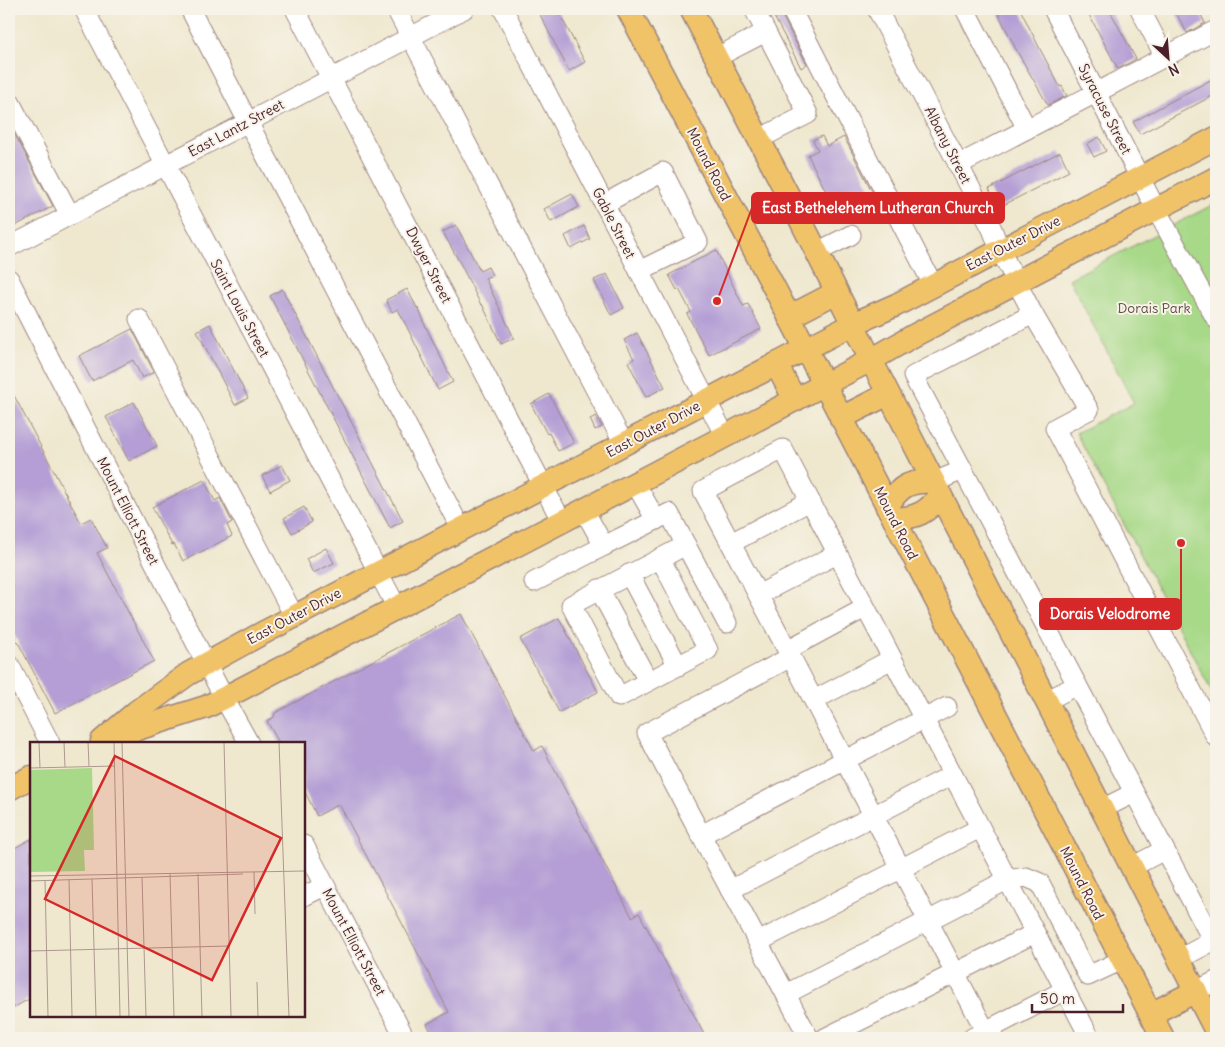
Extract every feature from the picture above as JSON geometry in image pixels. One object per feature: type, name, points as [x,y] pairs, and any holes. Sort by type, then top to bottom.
[{"type":"main road","name":"Mound Road","points":[[628,9],[806,348],[1163,1038]]},
{"type":"main road","points":[[691,9],[1216,1031]]},
{"type":"main road","name":"East Outer Drive","points":[[99,742],[188,674],[294,616],[806,348],[896,305],[1216,138]]},
{"type":"main road","name":"East Outer Drive","points":[[99,742],[206,707],[224,698],[1216,178]]},
{"type":"main road","points":[[789,316],[837,292]]},
{"type":"main road","points":[[896,305],[913,336]]},
{"type":"main road","points":[[776,364],[795,400]]},
{"type":"main road","points":[[841,418],[888,394]]},
{"type":"main road","points":[[920,481],[937,488],[935,502],[921,514],[913,518],[890,513],[894,494],[906,485],[920,481]]},
{"type":"main road","points":[[9,789],[30,778]]},
{"type":"main road","points":[[1151,1014],[1196,992]]},
{"type":"street","name":"Saint Louis Street","points":[[84,9],[397,608]]},
{"type":"street","points":[[190,9],[461,529]]},
{"type":"street","name":"Dwyer Street","points":[[295,9],[562,522]]},
{"type":"street","points":[[396,9],[624,444]]},
{"type":"street","name":"East Lantz Street","points":[[9,247],[464,9]]},
{"type":"street","name":"Gable Street","points":[[503,9],[725,436]]},
{"type":"street","points":[[754,9],[808,114],[759,139]]},
{"type":"street","points":[[791,9],[894,214],[933,284]]},
{"type":"street","name":"Albany Street","points":[[877,9],[992,229],[1000,250],[1033,314],[1090,410],[1055,428],[1216,736]]},
{"type":"street","points":[[965,9],[1027,129]]},
{"type":"street","name":"Syracuse Street","points":[[1053,9],[1156,209],[1216,319]]},
{"type":"street","points":[[1140,9],[1165,57]]},
{"type":"street","points":[[958,165],[1216,30]]},
{"type":"street","points":[[717,57],[766,32]]},
{"type":"street","points":[[9,100],[70,215]]},
{"type":"street","points":[[604,204],[663,172],[698,242],[639,271]]},
{"type":"street","points":[[817,252],[851,235]]},
{"type":"street","name":"Mount Elliott Street","points":[[9,279],[247,742]]},
{"type":"street","points":[[1033,314],[913,376],[1164,850],[1213,933],[1213,941],[1179,959]]},
{"type":"street","points":[[139,319],[294,616]]},
{"type":"street","points":[[1065,990],[982,1036],[954,972],[928,921],[703,491],[783,449],[923,720],[1035,932],[1090,1038]]},
{"type":"street","points":[[937,488],[963,470]]},
{"type":"street","points":[[635,483],[656,520]]},
{"type":"street","points":[[731,543],[810,501]]},
{"type":"street","points":[[584,510],[604,546]]},
{"type":"street","points":[[534,582],[669,513],[727,623]]},
{"type":"street","points":[[660,558],[708,650],[619,696],[570,605],[599,589],[629,574],[660,558],[686,545]]},
{"type":"street","points":[[758,595],[837,554]]},
{"type":"street","points":[[629,574],[678,666]]},
{"type":"street","points":[[599,589],[648,681]]},
{"type":"street","points":[[809,1038],[648,733],[865,608]]},
{"type":"street","points":[[814,700],[892,659]]},
{"type":"street","points":[[9,664],[49,742]]},
{"type":"street","points":[[1046,700],[1077,685]]},
{"type":"street","points":[[701,835],[947,707]]},
{"type":"street","points":[[730,890],[952,775]]},
{"type":"street","points":[[1102,809],[1134,793]]},
{"type":"street","points":[[758,942],[980,828]]},
{"type":"street","name":"Mount Elliott Street","points":[[305,847],[404,1038]]},
{"type":"street","points":[[1132,868],[1164,850]]},
{"type":"street","points":[[786,994],[1007,880],[1026,877],[1040,883],[1088,976],[1122,960]]},
{"type":"street","points":[[305,896],[325,886]]},
{"type":"street","points":[[825,1038],[1035,932]]},
{"type":"street","points":[[1196,992],[1216,981]]},
{"type":"green space","name":"Dorais Park","points":[[1216,203],[1216,700],[1076,433],[1134,403],[1069,279]]},
{"type":"building","points":[[537,9],[557,9],[585,62],[569,71]]},
{"type":"building","points":[[770,9],[780,9],[807,64],[801,68]]},
{"type":"building","points":[[996,9],[1020,9],[1060,87],[1062,86],[1067,96],[1048,105],[1018,53]]},
{"type":"building","points":[[1086,9],[1109,9],[1136,59],[1118,69]]},
{"type":"building","points":[[1174,9],[1198,9],[1205,23],[1187,33]]},
{"type":"building","points":[[1216,77],[1216,94],[1140,134],[1133,122]]},
{"type":"building","points":[[9,124],[53,206],[9,229]]},
{"type":"building","points":[[822,136],[827,146],[844,137],[877,201],[840,220],[808,155],[818,150],[813,140]]},
{"type":"building","points":[[1099,137],[1106,151],[1094,157],[1087,144]]},
{"type":"building","points":[[1060,152],[1069,171],[998,208],[989,189]]},
{"type":"building","points":[[572,194],[579,207],[551,222],[544,209]]},
{"type":"building","points":[[456,225],[480,271],[488,267],[492,275],[485,278],[514,338],[501,344],[482,304],[443,232]]},
{"type":"building","points":[[584,226],[590,239],[571,249],[565,236]]},
{"type":"building","points":[[716,250],[743,306],[748,304],[761,329],[709,355],[687,314],[691,312],[669,275]]},
{"type":"building","points":[[607,274],[624,308],[611,315],[594,280]]},
{"type":"building","points":[[282,289],[403,521],[390,528],[270,296]]},
{"type":"building","points":[[407,289],[453,382],[438,390],[398,309],[392,312],[386,300]]},
{"type":"building","points":[[210,324],[248,398],[235,405],[197,331]]},
{"type":"building","points":[[132,329],[154,372],[142,378],[133,360],[92,381],[79,356]]},
{"type":"building","points":[[637,333],[665,387],[646,397],[628,362],[634,359],[624,340]]},
{"type":"building","points":[[9,386],[81,523],[91,518],[107,548],[97,553],[154,661],[55,713],[9,625]]},
{"type":"building","points":[[549,394],[574,443],[558,451],[531,404]]},
{"type":"building","points":[[134,402],[157,446],[129,461],[106,417]]},
{"type":"building","points":[[596,416],[602,427],[595,430],[590,419]]},
{"type":"building","points":[[282,465],[290,480],[270,491],[262,476]]},
{"type":"building","points":[[204,480],[215,501],[220,498],[232,522],[227,525],[232,536],[183,561],[174,544],[172,545],[152,507]]},
{"type":"building","points":[[304,507],[312,522],[292,533],[284,518]]},
{"type":"building","points":[[326,548],[334,563],[313,573],[306,559]]},
{"type":"building","points":[[461,614],[534,751],[542,746],[632,917],[639,913],[706,1038],[434,1038],[427,1024],[449,1012],[339,804],[317,816],[305,792],[305,742],[278,742],[267,721],[274,717],[275,713]]},
{"type":"building","points":[[559,618],[598,692],[559,712],[520,639]]},
{"type":"building","points":[[30,840],[30,999],[9,1010],[9,851]]},
{"type":"place","name":"East Bethelehem Lutheran Church","points":[[717,301]]},
{"type":"place","name":"Dorais Velodrome","points":[[1181,543]]}]
